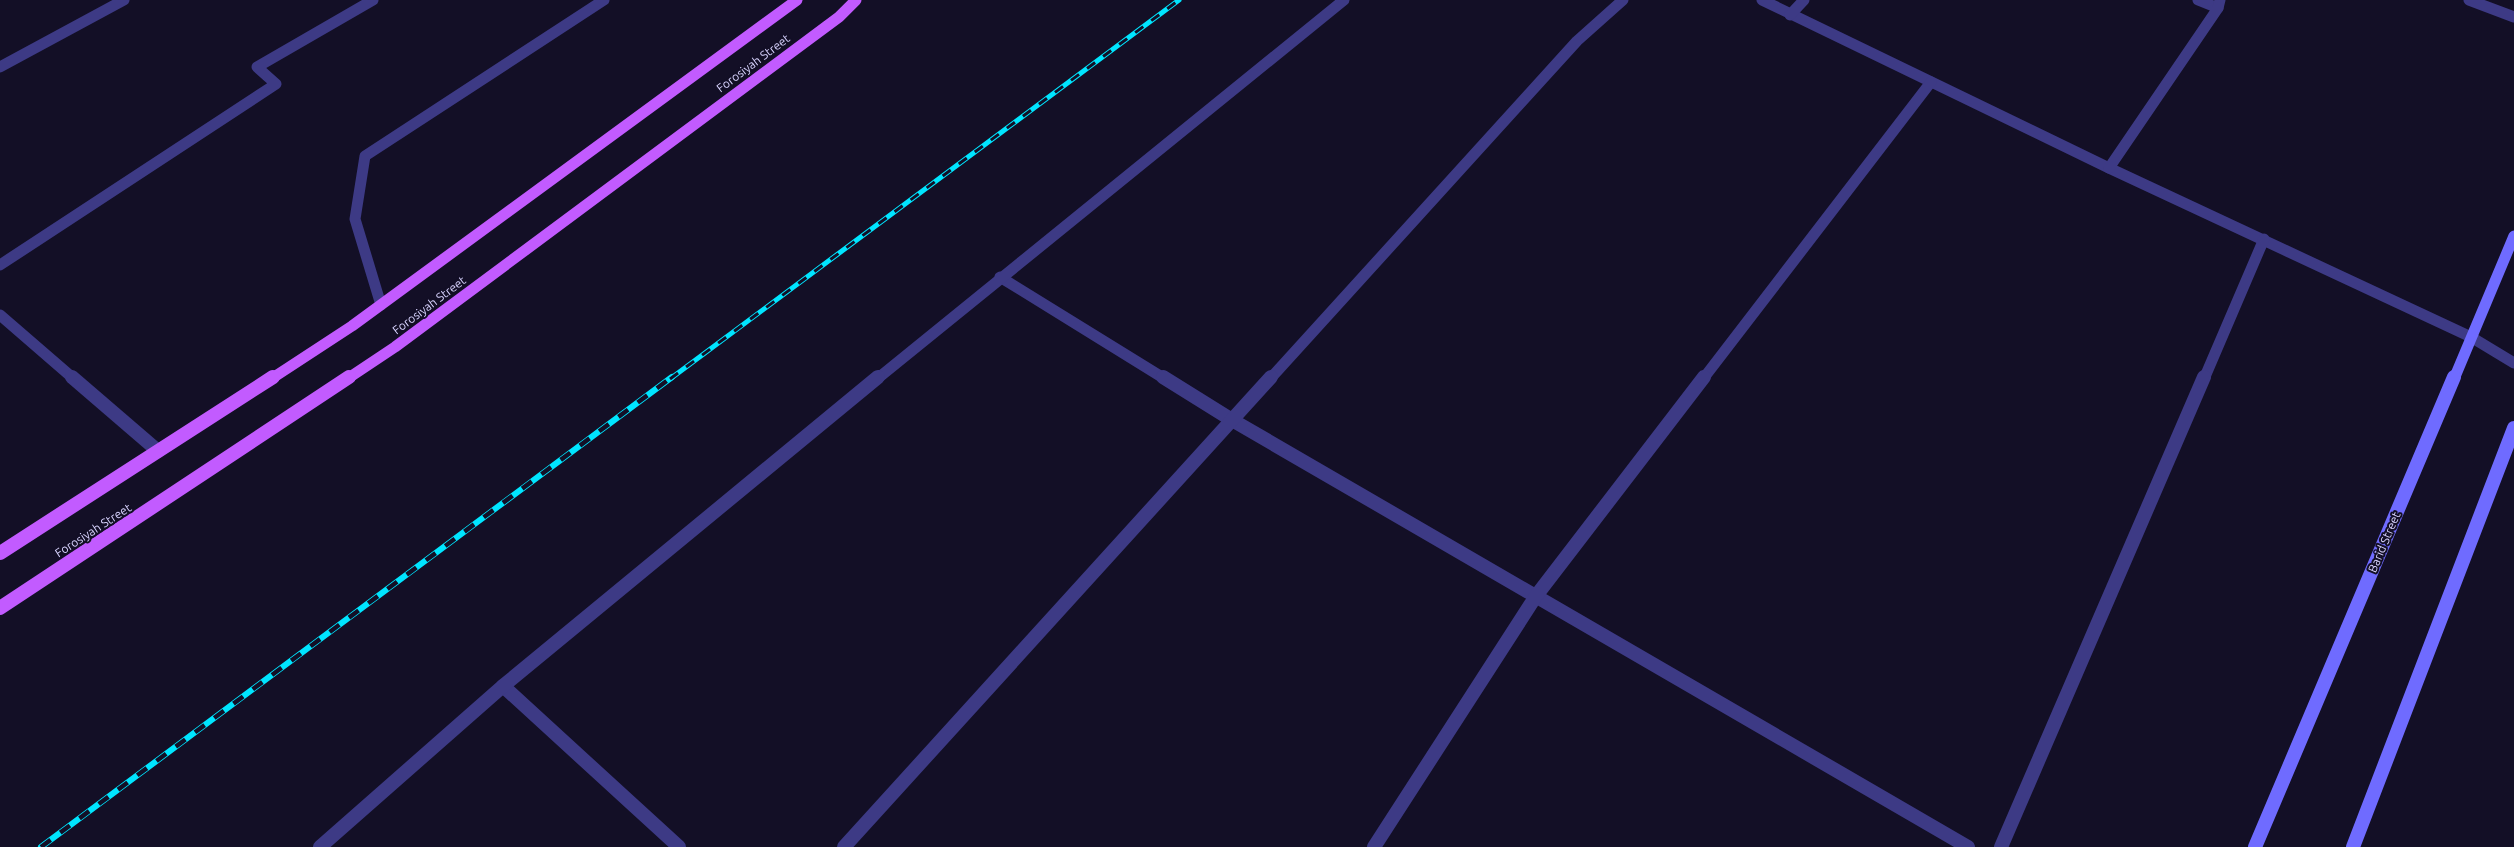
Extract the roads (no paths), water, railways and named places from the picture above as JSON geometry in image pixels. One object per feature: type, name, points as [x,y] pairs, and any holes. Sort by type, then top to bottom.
[{"type":"main road","name":"Forosiyah Street","points":[[0,553],[352,326],[797,0]]},
{"type":"main road","name":"Forosiyah Street","points":[[0,608],[395,347],[839,17],[856,0]]},
{"type":"main road","name":"Barid Street","points":[[2255,847],[2514,236]]},
{"type":"main road","points":[[2353,847],[2514,428]]},
{"type":"street","points":[[0,66],[124,0]]},
{"type":"street","points":[[0,265],[276,84],[258,67],[373,0]]},
{"type":"street","points":[[380,305],[355,219],[365,156],[604,0]]},
{"type":"street","points":[[320,847],[503,686],[1000,277],[1344,0]]},
{"type":"street","points":[[844,847],[1577,41],[1623,0]]},
{"type":"street","points":[[1762,0],[2109,168],[2471,337],[2514,363]]},
{"type":"street","points":[[1790,15],[1804,0]]},
{"type":"street","points":[[2109,168],[2219,4],[2198,0]]},
{"type":"street","points":[[2469,0],[2514,17]]},
{"type":"street","points":[[1374,847],[1536,596],[1931,82]]},
{"type":"street","points":[[2001,847],[2264,239]]},
{"type":"street","points":[[1000,277],[1232,420],[1968,847]]},
{"type":"street","points":[[0,314],[158,451]]},
{"type":"street","points":[[503,686],[679,847]]},
{"type":"railway","points":[[670,379],[1179,0]]},
{"type":"railway","points":[[41,847],[672,377]]}]
